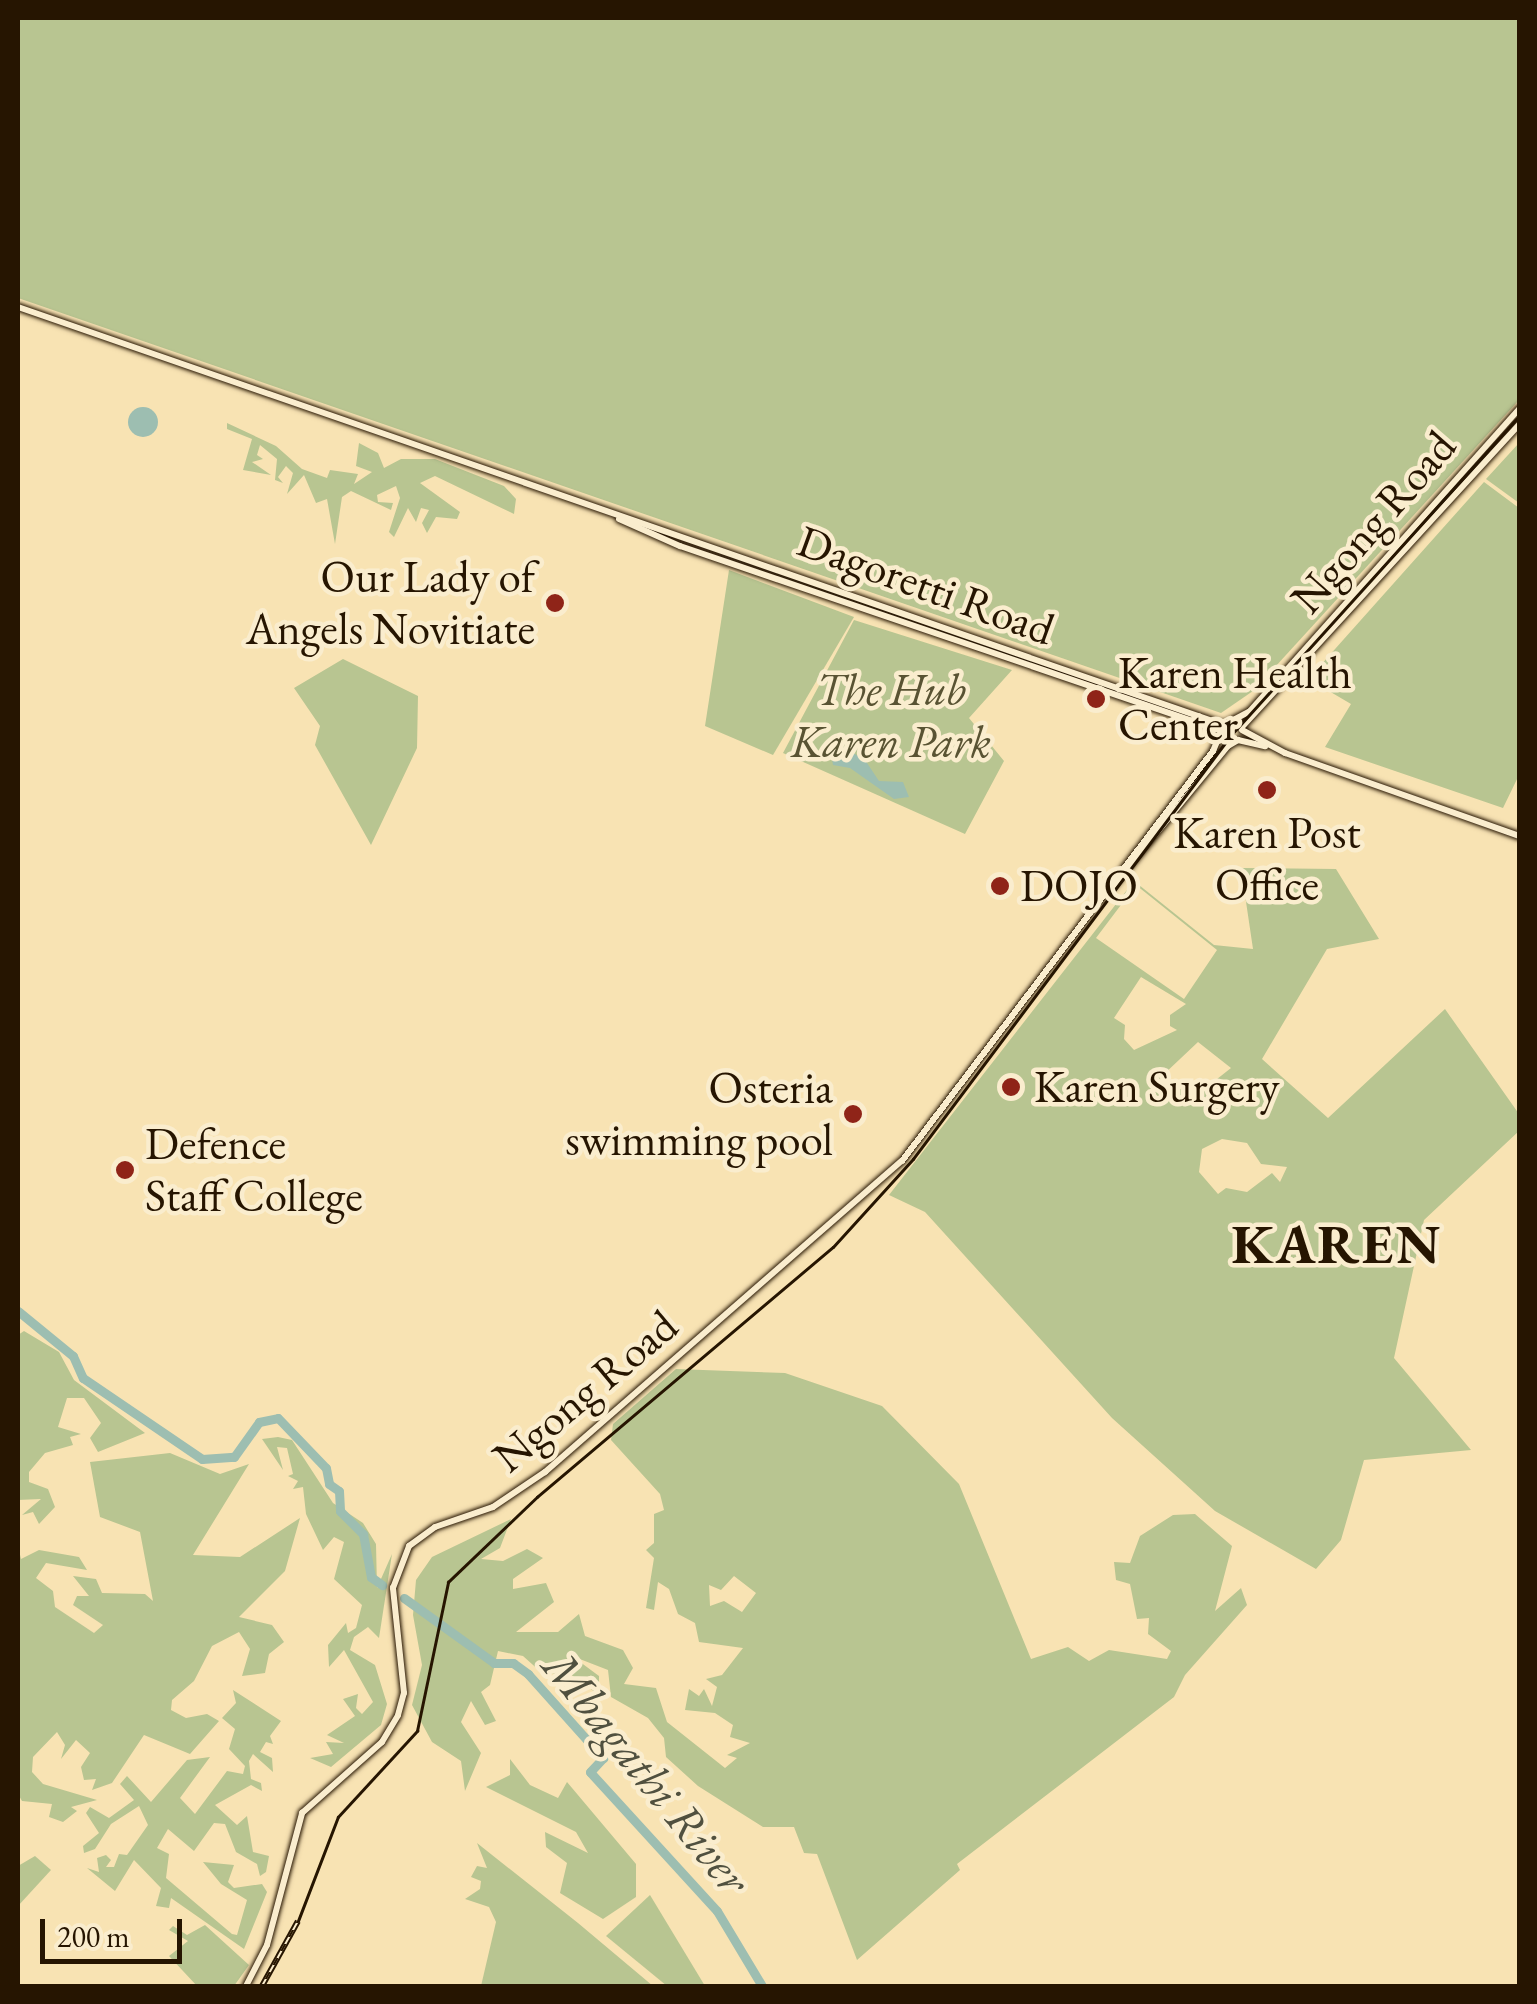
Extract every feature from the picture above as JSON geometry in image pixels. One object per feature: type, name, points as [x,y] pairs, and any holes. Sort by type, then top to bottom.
[{"type":"main road","name":"Dagoretti Road","points":[[18,307],[604,512],[691,536],[1223,730]]},
{"type":"main road","name":"Ngong Road","points":[[1235,722],[1520,408]]},
{"type":"main road","name":"Ngong Road","points":[[246,1986],[267,1945],[302,1813],[382,1742],[398,1716],[404,1693],[392,1588],[409,1546],[435,1527],[494,1507],[545,1472],[902,1162],[1152,836],[1242,729],[1520,424]]},
{"type":"main road","name":"Dagoretti Road","points":[[604,512],[687,548],[1223,730]]},
{"type":"main road","points":[[687,548],[684,539],[691,536]]},
{"type":"main road","points":[[1267,746],[1235,722],[1223,730],[1235,741],[1267,746],[1520,833]]},
{"type":"main road","name":"Ngong Road","points":[[1152,836],[1223,730]]},
{"type":"green space","points":[[18,18],[1519,18],[1519,400],[1253,691],[1221,713],[18,298]]},
{"type":"green space","points":[[227,423],[276,446],[302,469],[327,478],[330,470],[358,474],[354,484],[372,472],[356,466],[359,443],[378,453],[384,468],[401,459],[435,459],[504,486],[516,499],[514,514],[435,476],[420,483],[460,512],[457,519],[436,517],[427,533],[422,523],[429,510],[421,508],[416,522],[408,508],[394,537],[389,532],[400,498],[396,486],[377,495],[378,502],[393,503],[391,510],[351,491],[342,497],[335,544],[327,499],[316,503],[304,475],[287,494],[293,473],[286,466],[278,477],[283,483],[275,480],[277,459],[260,445],[257,455],[263,459],[252,462],[271,475],[243,470],[252,439],[227,429]]},
{"type":"green space","points":[[1519,443],[1519,503],[1486,479]]},
{"type":"green space","points":[[1484,482],[1519,508],[1519,775],[1503,808],[1325,747],[1351,704],[1317,684],[1319,667]]},
{"type":"green space","points":[[729,570],[854,617],[773,755],[705,726]]},
{"type":"green space","name":"The Hub Karen Park","points":[[854,620],[1012,670],[969,718],[1004,761],[965,834],[783,753]]},
{"type":"green space","points":[[343,659],[418,696],[417,748],[371,845],[315,745],[320,726],[294,688]]},
{"type":"green space","points":[[1241,868],[1336,869],[1379,939],[1327,949],[1262,1059],[1328,1118],[1445,1009],[1519,1114],[1519,1131],[1424,1220],[1394,1358],[1471,1450],[1364,1460],[1341,1540],[1316,1569],[1215,1511],[1112,1418],[925,1212],[889,1195],[1134,881],[1214,945],[1253,949]],"holes":[[[1136,885],[1217,950],[1184,999],[1096,938]],[[1141,977],[1186,1004],[1170,1015],[1170,1026],[1177,1030],[1134,1050],[1124,1039],[1125,1025],[1114,1018]],[[1198,1042],[1231,1068],[1193,1098],[1162,1076]],[[1222,1139],[1247,1143],[1261,1164],[1287,1167],[1280,1182],[1272,1173],[1247,1192],[1226,1188],[1218,1194],[1199,1172],[1202,1149]]]},
{"type":"green space","points":[[24,1331],[59,1352],[74,1380],[145,1433],[98,1452],[90,1438],[101,1423],[84,1398],[67,1398],[58,1427],[81,1434],[70,1437],[73,1445],[45,1453],[29,1472],[29,1482],[48,1489],[55,1507],[39,1524],[33,1512],[22,1515],[41,1499],[18,1500],[18,1335]]},
{"type":"green space","points":[[676,1369],[785,1373],[882,1406],[959,1484],[1031,1659],[1068,1647],[1089,1661],[1109,1650],[1167,1659],[1171,1651],[1148,1634],[1149,1618],[1137,1619],[1130,1584],[1116,1580],[1114,1562],[1130,1563],[1140,1536],[1173,1515],[1195,1514],[1232,1546],[1215,1611],[1241,1588],[1247,1605],[1185,1675],[1174,1697],[957,1864],[960,1870],[857,1960],[817,1854],[804,1853],[794,1827],[763,1827],[698,1786],[666,1757],[664,1738],[648,1718],[611,1697],[608,1670],[572,1656],[599,1676],[599,1695],[570,1674],[542,1673],[523,1656],[498,1651],[490,1685],[481,1692],[496,1721],[485,1725],[471,1701],[461,1722],[481,1753],[465,1791],[461,1761],[432,1742],[412,1705],[422,1665],[413,1615],[416,1580],[432,1557],[511,1519],[500,1548],[481,1559],[503,1561],[527,1549],[543,1558],[513,1579],[513,1589],[546,1583],[554,1602],[516,1632],[558,1632],[579,1614],[585,1636],[623,1650],[633,1668],[624,1684],[656,1688],[667,1722],[725,1768],[737,1758],[727,1755],[750,1743],[730,1737],[733,1725],[715,1713],[685,1710],[689,1689],[699,1696],[704,1689],[712,1706],[717,1687],[706,1679],[722,1675],[743,1648],[699,1642],[695,1623],[678,1614],[669,1589],[658,1582],[654,1610],[646,1608],[654,1558],[646,1550],[654,1543],[654,1514],[664,1510],[660,1494],[611,1440],[613,1424]],"holes":[[[734,1576],[756,1593],[742,1612],[724,1601],[710,1606],[709,1585],[721,1590]]]},
{"type":"green space","points":[[262,1439],[292,1440],[333,1503],[363,1523],[376,1544],[377,1588],[392,1554],[379,1638],[368,1627],[354,1637],[350,1650],[375,1665],[387,1704],[381,1725],[331,1767],[310,1758],[333,1754],[326,1742],[344,1743],[327,1735],[355,1716],[343,1699],[358,1694],[356,1708],[362,1714],[373,1702],[344,1650],[329,1667],[328,1645],[346,1623],[348,1633],[356,1628],[362,1605],[334,1579],[344,1542],[334,1537],[323,1550],[306,1514],[303,1487],[293,1489],[298,1481],[288,1476],[293,1474],[287,1448],[277,1447],[283,1470]]},
{"type":"green space","points":[[170,1453],[220,1474],[249,1464],[193,1555],[240,1557],[300,1518],[285,1571],[239,1617],[272,1625],[284,1642],[269,1654],[265,1673],[242,1676],[250,1649],[239,1632],[212,1646],[194,1681],[172,1700],[171,1710],[186,1718],[207,1714],[219,1721],[190,1754],[144,1735],[112,1783],[92,1790],[96,1779],[84,1780],[81,1767],[90,1753],[76,1740],[61,1759],[65,1745],[57,1732],[33,1757],[32,1772],[43,1784],[97,1800],[71,1807],[77,1811],[63,1822],[49,1817],[52,1804],[22,1801],[18,1794],[18,1546],[21,1559],[39,1550],[79,1557],[87,1570],[46,1563],[36,1578],[53,1591],[55,1607],[94,1633],[103,1625],[73,1605],[77,1596],[89,1596],[73,1576],[96,1579],[102,1593],[145,1594],[153,1601],[140,1532],[100,1517],[90,1462]]},
{"type":"green space","points":[[233,1690],[281,1721],[270,1736],[273,1744],[266,1742],[260,1752],[272,1758],[273,1772],[253,1754],[249,1761],[251,1779],[261,1783],[262,1791],[251,1785],[215,1805],[237,1825],[247,1816],[253,1852],[269,1856],[266,1872],[260,1876],[257,1864],[236,1852],[225,1824],[214,1823],[194,1851],[168,1829],[157,1848],[169,1854],[166,1878],[232,1934],[237,1935],[247,1900],[221,1884],[203,1862],[234,1865],[228,1882],[234,1888],[262,1884],[267,1892],[244,1949],[171,1898],[169,1908],[156,1906],[161,1888],[134,1860],[115,1891],[87,1868],[99,1872],[97,1858],[106,1855],[111,1860],[106,1867],[114,1867],[119,1854],[127,1855],[148,1825],[139,1806],[111,1824],[95,1849],[84,1853],[83,1846],[99,1833],[86,1813],[90,1807],[109,1818],[134,1800],[120,1784],[127,1776],[151,1802],[187,1760],[210,1757],[180,1798],[195,1814],[227,1771],[243,1774],[245,1766],[229,1749],[235,1729],[222,1718],[236,1703]]},
{"type":"green space","points":[[510,1759],[530,1785],[558,1798],[567,1782],[636,1864],[636,1897],[603,1919],[560,1893],[567,1863],[546,1847],[545,1832],[588,1853],[576,1832],[486,1787],[510,1775]]},
{"type":"green space","points":[[477,1843],[653,1986],[481,1986],[496,1922],[489,1907],[465,1899],[480,1889],[481,1881],[471,1877],[477,1866],[487,1868]]},
{"type":"green space","points":[[35,1856],[51,1870],[18,1906],[18,1866]]},
{"type":"green space","points":[[650,1895],[705,1986],[667,1986],[606,1936]]},
{"type":"green space","points":[[205,1925],[249,1965],[234,1986],[197,1986],[169,1956],[188,1941],[169,1930],[173,1926],[187,1935]]},
{"type":"shaded area","points":[[143,407],[153,412],[158,422],[153,432],[143,437],[133,432],[128,422],[133,412]]},
{"type":"shaded area","points":[[841,746],[865,760],[879,781],[903,782],[909,797],[894,799],[850,768],[833,765],[830,747]]},
{"type":"waterway","points":[[18,1311],[73,1356],[83,1378],[202,1459],[234,1457],[259,1422],[278,1418],[326,1468],[329,1484],[339,1491],[340,1511],[363,1534],[371,1577],[382,1585]]},
{"type":"waterway","name":"Mbagathi River","points":[[404,1598],[494,1663],[513,1663],[528,1674],[603,1758],[590,1772],[717,1911],[762,1986]]},
{"type":"tram line","points":[[298,1921],[338,1817],[417,1731],[448,1582],[537,1497],[833,1247],[913,1159],[1231,735],[1520,415]]},
{"type":"railway","points":[[262,1986],[298,1921]]},
{"type":"place","name":"Our Lady of Angels Novitiate","points":[[555,603]]},
{"type":"place","name":"Karen Health Center","points":[[1096,699]]},
{"type":"place","name":"Karen Post Office","points":[[1267,790]]},
{"type":"place","name":"DOJO","points":[[1000,886]]},
{"type":"place","name":"Karen Surgery","points":[[1011,1087]]},
{"type":"place","name":"Osteria swimming pool","points":[[853,1114]]},
{"type":"place","name":"Defence Staff College","points":[[125,1170]]},
{"type":"district","name":"KAREN","points":[[1337,1244]]}]
